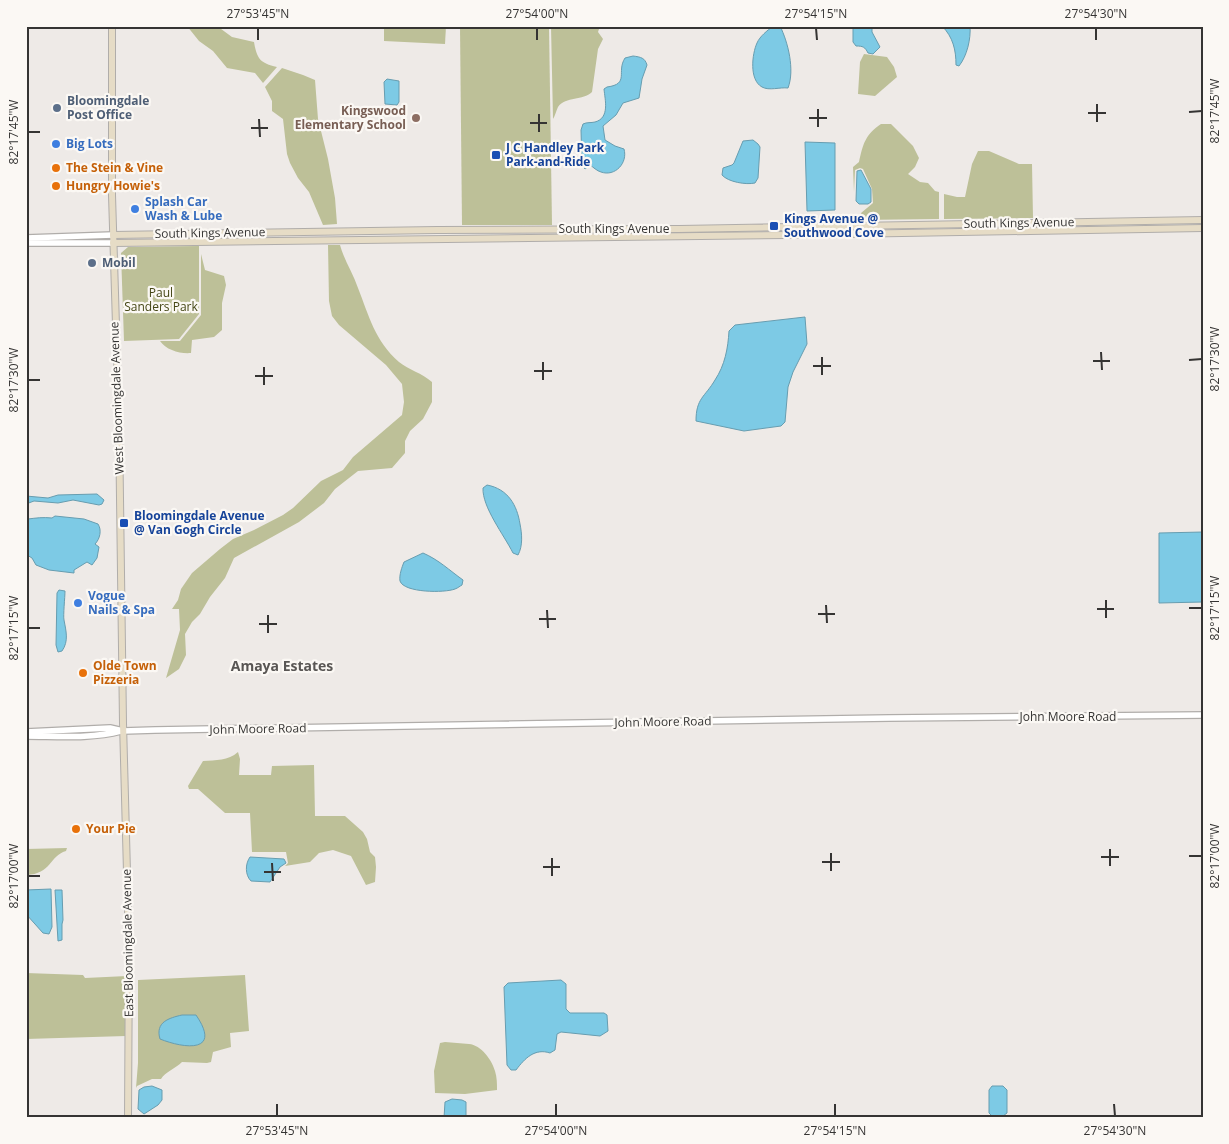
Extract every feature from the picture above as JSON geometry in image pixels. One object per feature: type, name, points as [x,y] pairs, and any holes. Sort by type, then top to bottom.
[{"type":"main road","name":"West Bloomingdale Avenue","points":[[112,26],[113,242],[119,432],[123,769]]},
{"type":"main road","name":"South Kings Avenue","points":[[113,235],[1203,220]]},
{"type":"main road","points":[[1063,223],[1063,230]]},
{"type":"main road","name":"South Kings Avenue","points":[[113,242],[1203,228]]},
{"type":"main road","name":"East Bloomingdale Avenue","points":[[123,769],[129,947],[128,1118]]},
{"type":"street","name":"South Kings Avenue","points":[[26,238],[113,235]]},
{"type":"street","name":"South Kings Avenue","points":[[26,243],[113,242]]},
{"type":"street","name":"John Moore Road","points":[[26,732],[110,728],[123,730],[1203,715]]},
{"type":"street","name":"John Moore Road","points":[[26,736],[100,735],[123,730]]},
{"type":"green space","points":[[187,26],[217,26],[232,37],[254,42],[256,53],[260,59],[267,64],[277,67],[263,83],[255,73],[227,68],[213,51],[199,41]]},
{"type":"green space","points":[[384,26],[446,26],[445,44],[384,41]]},
{"type":"green space","points":[[460,26],[549,26],[552,225],[462,225]]},
{"type":"green space","points":[[551,26],[600,26],[598,32],[603,39],[598,49],[592,92],[584,97],[565,101],[558,107],[553,119]]},
{"type":"green space","points":[[864,54],[887,57],[894,67],[897,77],[875,96],[858,94],[860,62]]},
{"type":"green space","points":[[282,68],[315,80],[318,119],[328,159],[335,198],[337,224],[323,225],[309,192],[298,178],[290,163],[287,154],[283,119],[272,111],[272,101],[265,87]]},
{"type":"green space","points":[[881,124],[891,124],[913,146],[919,158],[915,167],[908,174],[920,182],[928,183],[935,191],[939,192],[939,219],[859,220],[861,213],[873,203],[872,189],[863,169],[860,168],[855,170],[854,192],[853,167],[859,162],[868,136]]},
{"type":"green space","points":[[978,151],[989,151],[1019,164],[1032,164],[1033,218],[944,219],[944,194],[965,197],[972,164]]},
{"type":"green space","points":[[328,245],[340,245],[369,318],[384,346],[399,362],[432,382],[432,402],[423,419],[410,431],[405,441],[405,453],[392,468],[358,471],[335,489],[324,503],[299,522],[234,558],[225,578],[185,634],[186,655],[179,669],[166,678],[180,630],[179,609],[172,609],[178,600],[181,589],[192,573],[233,539],[254,530],[293,508],[321,481],[343,470],[353,457],[402,415],[404,402],[402,384],[386,365],[339,325],[332,316],[329,301]]},
{"type":"green space","name":"Paul Sanders Park","points":[[199,246],[199,314],[179,339],[124,341],[121,253],[128,247]]},
{"type":"green space","points":[[201,254],[205,270],[224,276],[226,285],[222,303],[222,330],[214,337],[192,340],[191,353],[182,353],[166,347],[160,341],[180,341],[201,315]]},
{"type":"green space","points":[[238,752],[240,759],[239,775],[271,775],[272,766],[314,765],[315,816],[345,816],[363,832],[370,852],[375,857],[375,882],[366,885],[351,856],[333,850],[319,853],[310,862],[285,866],[288,863],[286,852],[252,852],[250,813],[225,813],[198,789],[189,789],[188,786],[203,761],[226,759]]},
{"type":"green space","points":[[67,848],[66,851],[60,853],[41,872],[26,875],[26,849]]},
{"type":"green space","points":[[26,973],[83,975],[85,978],[127,976],[126,1036],[26,1039]]},
{"type":"green space","points":[[245,975],[249,1031],[230,1033],[231,1047],[213,1052],[211,1062],[182,1062],[161,1079],[152,1079],[136,1088],[138,1063],[138,980]]},
{"type":"green space","points":[[440,1043],[469,1044],[482,1050],[494,1067],[497,1090],[465,1094],[435,1093],[434,1071]]},
{"type":"water","points":[[773,26],[780,26],[788,48],[791,73],[788,88],[768,89],[762,87],[758,84],[753,73],[753,60],[757,43]]},
{"type":"water","points":[[853,26],[872,26],[872,32],[880,47],[873,54],[868,53],[864,47],[856,46],[853,42]]},
{"type":"water","points":[[942,26],[970,26],[968,47],[959,66],[956,65],[951,39]]},
{"type":"water","points":[[633,56],[642,58],[647,65],[642,79],[639,98],[623,103],[616,115],[603,126],[605,140],[624,149],[625,154],[622,164],[615,171],[606,173],[590,165],[585,169],[582,165],[581,130],[583,124],[595,122],[603,117],[606,108],[604,89],[618,83],[625,58]]},
{"type":"water","points":[[387,79],[399,81],[399,102],[397,105],[385,104],[384,82]]},
{"type":"water","points":[[753,140],[760,147],[758,178],[755,183],[737,182],[722,175],[723,168],[734,163],[743,141]]},
{"type":"water","points":[[805,142],[835,143],[835,210],[807,211]]},
{"type":"water","points":[[861,170],[871,189],[871,202],[868,204],[859,204],[856,201],[857,171]]},
{"type":"water","points":[[805,317],[807,344],[788,387],[785,422],[781,426],[744,431],[696,421],[699,402],[715,380],[724,362],[729,331],[735,325]]},
{"type":"water","points":[[487,485],[506,494],[517,510],[522,536],[518,555],[513,553],[486,504],[483,488]]},
{"type":"water","points":[[97,494],[104,500],[99,505],[73,500],[58,503],[34,501],[26,504],[26,496],[48,498],[58,495]]},
{"type":"water","points":[[55,516],[84,519],[98,524],[100,534],[95,544],[99,547],[97,558],[92,565],[87,562],[74,570],[74,573],[49,570],[36,565],[32,558],[27,555],[26,522],[28,519],[52,518]]},
{"type":"water","points":[[1203,532],[1203,602],[1159,603],[1159,533]]},
{"type":"water","points":[[423,553],[463,580],[462,585],[450,590],[425,591],[403,585],[400,579],[404,562]]},
{"type":"water","points":[[59,590],[65,591],[64,618],[66,643],[62,651],[58,652],[56,645],[57,593]]},
{"type":"water","points":[[250,857],[284,859],[286,863],[280,867],[270,882],[251,881],[246,869]]},
{"type":"water","points":[[51,889],[52,927],[49,934],[43,933],[26,914],[26,890]]},
{"type":"water","points":[[55,890],[62,890],[62,940],[58,941]]},
{"type":"water","points":[[561,980],[566,984],[566,1009],[570,1013],[604,1013],[607,1015],[608,1031],[600,1036],[561,1032],[557,1034],[555,1050],[550,1053],[535,1053],[527,1058],[516,1070],[511,1070],[507,1065],[504,987],[508,983]]},
{"type":"water","points":[[182,1015],[196,1015],[203,1027],[205,1036],[203,1042],[189,1046],[160,1039],[161,1025],[168,1019]]},
{"type":"water","points":[[152,1086],[162,1090],[162,1100],[144,1114],[138,1109],[139,1090]]},
{"type":"water","points":[[992,1086],[1003,1086],[1007,1090],[1007,1113],[1003,1116],[992,1116],[989,1113],[989,1090]]},
{"type":"water","points":[[452,1099],[466,1102],[466,1118],[444,1118],[445,1102]]},
{"type":"place","name":"Bloomingdale Post Office","points":[[57,108]]},
{"type":"place","name":"Kingswood Elementary School","points":[[416,118]]},
{"type":"place","name":"Big Lots","points":[[56,144]]},
{"type":"place","name":"J C Handley Park Park-and-Ride","points":[[496,155]]},
{"type":"place","name":"The Stein & Vine","points":[[56,168]]},
{"type":"place","name":"Hungry Howie's","points":[[56,186]]},
{"type":"place","name":"Splash Car Wash & Lube","points":[[135,209]]},
{"type":"place","name":"Kings Avenue @ Southwood Cove","points":[[774,226]]},
{"type":"place","name":"Mobil","points":[[92,263]]},
{"type":"place","name":"Bloomingdale Avenue @ Van Gogh Circle","points":[[124,523]]},
{"type":"place","name":"Vogue Nails & Spa","points":[[78,603]]},
{"type":"place","name":"Olde Town Pizzeria","points":[[83,673]]},
{"type":"place","name":"Your Pie","points":[[76,829]]},
{"type":"district","name":"Amaya Estates","points":[[282,666]]}]
